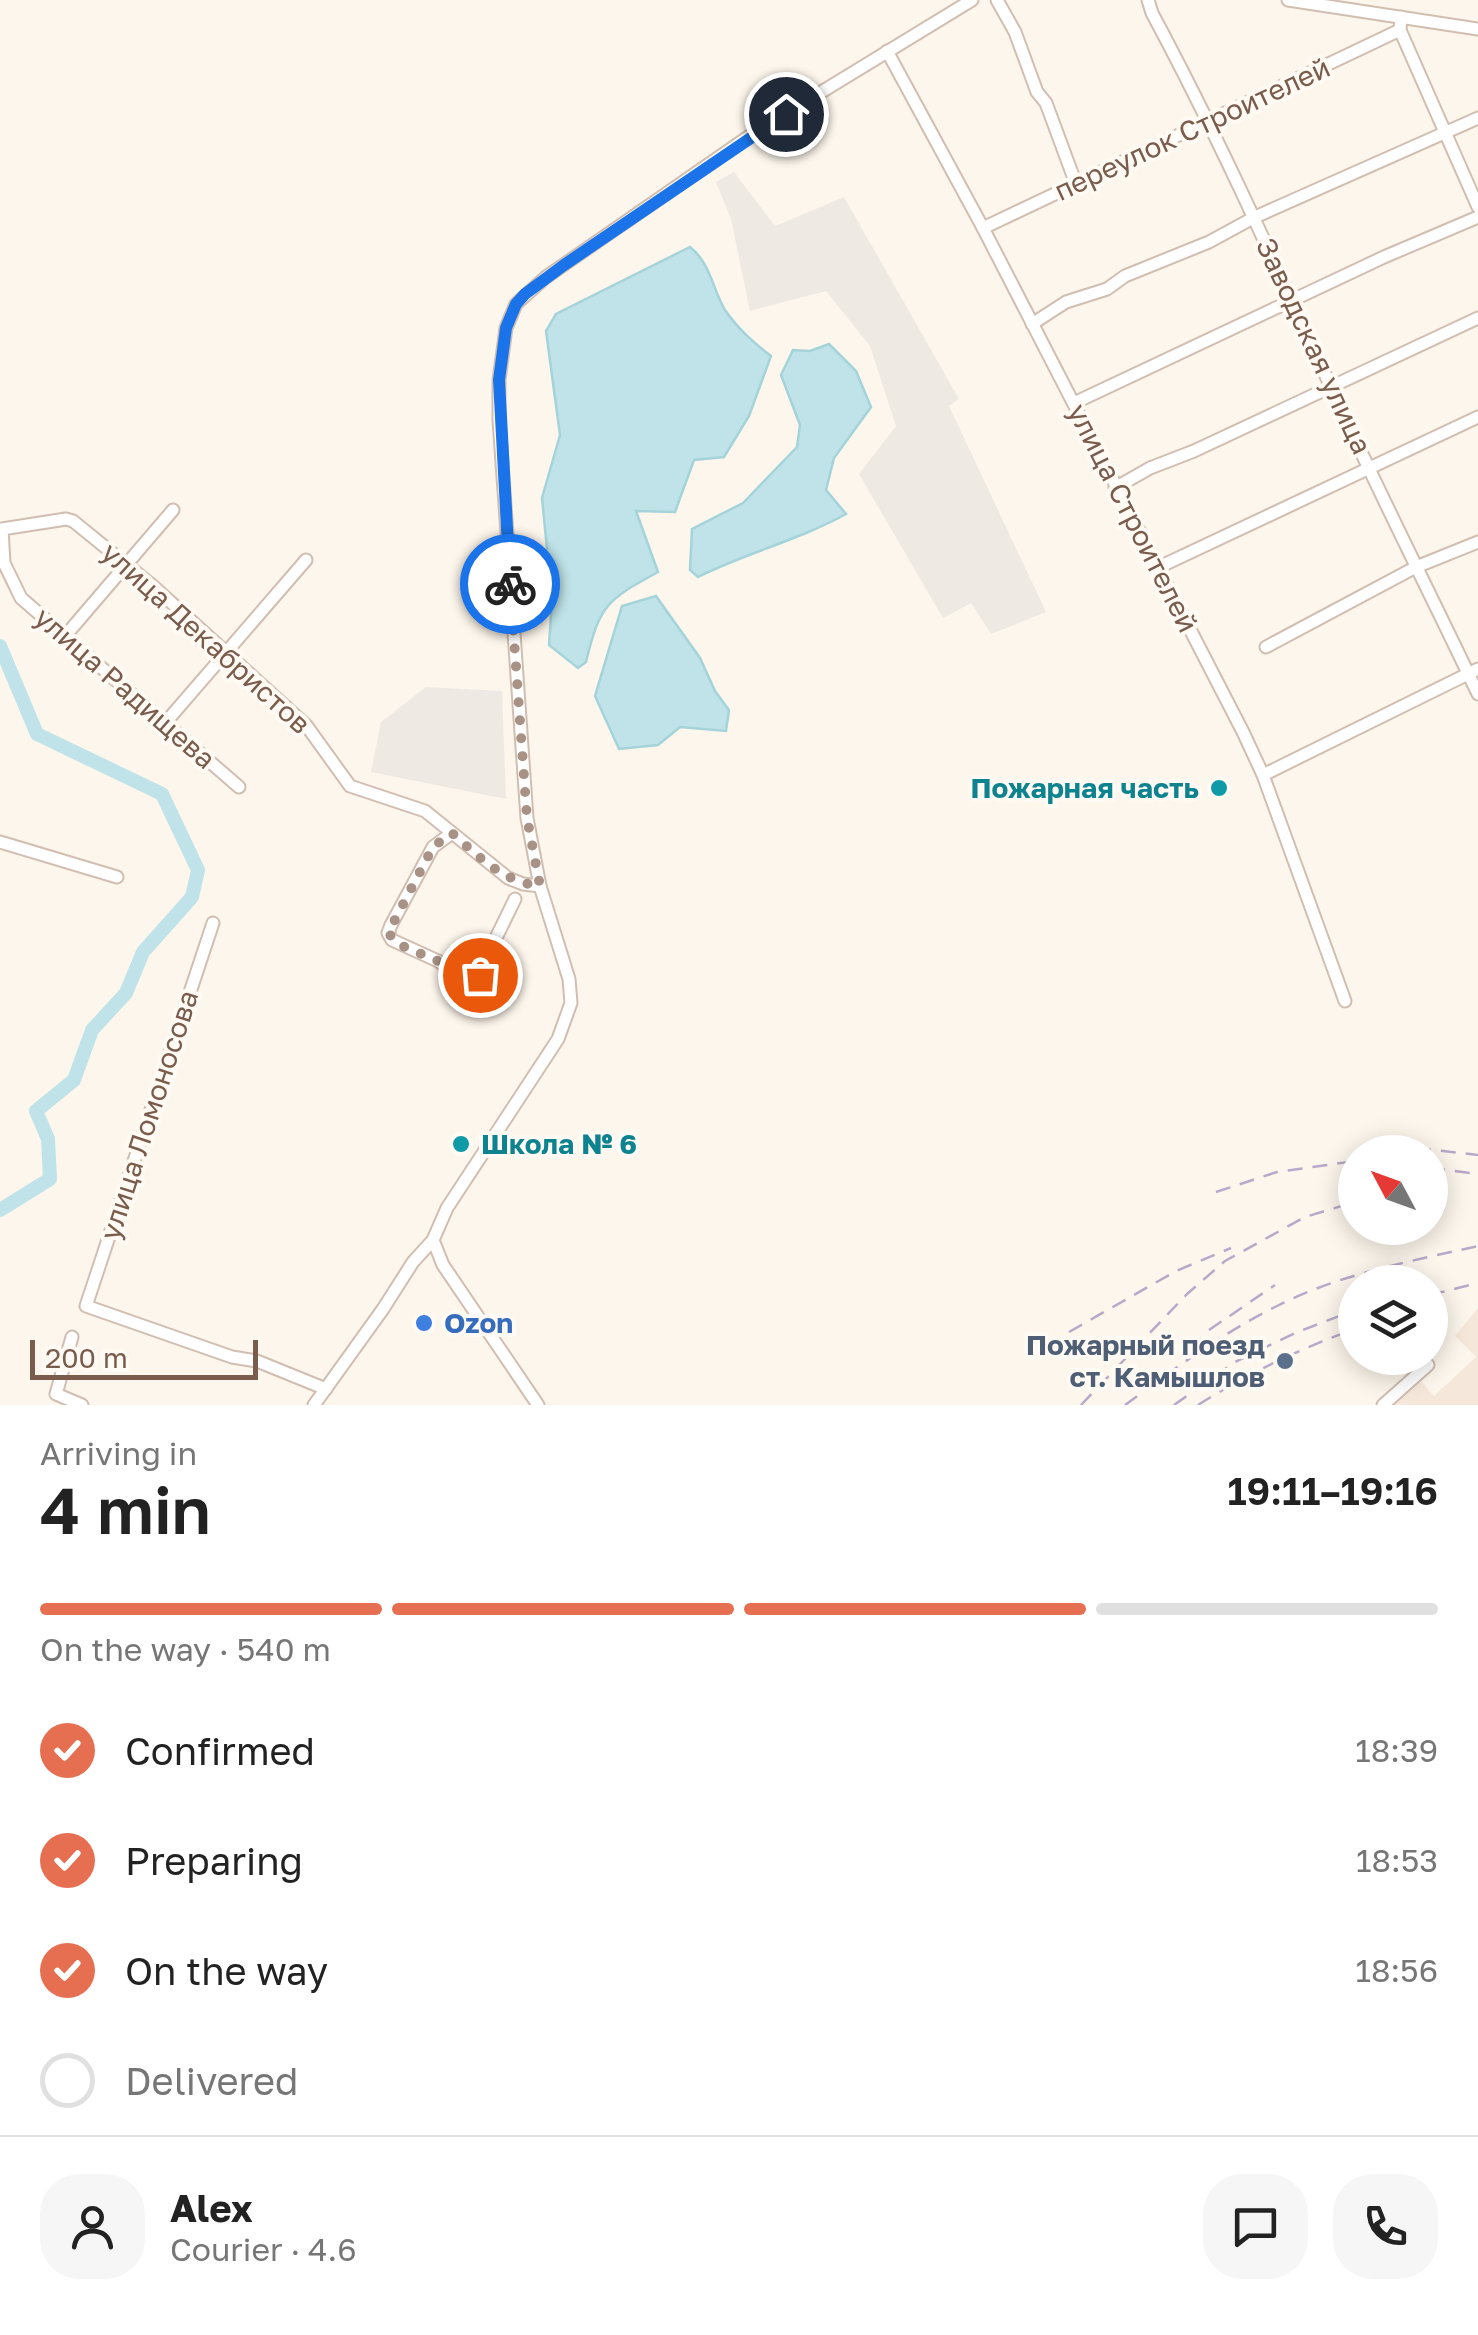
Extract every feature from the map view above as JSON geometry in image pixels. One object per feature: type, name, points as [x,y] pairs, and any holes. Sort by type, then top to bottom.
[{"type":"street","points":[[314,1405],[384,1310],[413,1262],[433,1240],[447,1208],[568,1018],[568,979],[540,886],[525,801],[499,420],[503,340],[516,304],[546,277],[752,136],[972,0]]},
{"type":"street","points":[[996,0],[1015,32],[1037,92],[1046,102],[1076,184]]},
{"type":"street","name":"Заводская улица","points":[[1148,0],[1255,217],[1416,568],[1473,671],[1478,694]]},
{"type":"street","points":[[1288,0],[1401,24],[1478,28]]},
{"type":"street","points":[[1401,24],[1478,207]]},
{"type":"street","name":"переулок Строителей","points":[[983,228],[1209,122],[1401,24]]},
{"type":"street","name":"улица Строителей","points":[[888,51],[1263,775],[1346,1002]]},
{"type":"street","points":[[1032,324],[1066,302],[1107,288],[1125,276],[1209,242],[1255,217],[1478,118]]},
{"type":"street","points":[[1074,404],[1478,217]]},
{"type":"street","points":[[1116,488],[1150,468],[1478,318]]},
{"type":"street","points":[[1157,568],[1478,417]]},
{"type":"street","points":[[66,635],[173,510]]},
{"type":"street","name":"улица Декабристов","points":[[2,529],[74,521],[306,725],[350,786],[372,796],[414,805],[508,878],[540,886]]},
{"type":"street","name":"улица Радищева","points":[[2,529],[4,563],[13,586],[39,616],[66,635],[238,787]]},
{"type":"street","points":[[1266,647],[1416,568],[1478,542]]},
{"type":"street","points":[[166,722],[306,560]]},
{"type":"street","points":[[1263,775],[1473,671]]},
{"type":"street","points":[[452,833],[433,847],[391,926],[388,933],[392,940],[438,961],[473,984],[515,899]]},
{"type":"street","points":[[0,842],[117,877]]},
{"type":"street","name":"улица Ломоносова","points":[[212,923],[86,1306],[232,1357],[258,1361],[326,1389]]},
{"type":"street","points":[[433,1240],[443,1265],[538,1405]]},
{"type":"street","points":[[72,1338],[56,1394],[82,1405]]},
{"type":"street","points":[[1383,1405],[1417,1375]]},
{"type":"shaded area","points":[[734,172],[775,226],[844,197],[959,399],[949,406],[1046,612],[991,634],[971,603],[943,618],[859,474],[896,426],[870,346],[826,291],[750,311],[731,219],[716,182]]},
{"type":"shaded area","points":[[426,687],[502,691],[506,799],[371,772],[381,722]]},
{"type":"shaded area","points":[[1478,1308],[1478,1405],[1389,1405],[1419,1379],[1434,1396],[1476,1357],[1455,1336]]},
{"type":"water","points":[[690,247],[702,261],[730,317],[771,356],[749,416],[724,457],[694,460],[675,512],[636,511],[658,572],[608,606],[596,627],[586,662],[578,668],[549,645],[552,600],[542,498],[560,435],[546,331],[556,314]]},
{"type":"water","points":[[829,344],[856,371],[871,407],[834,458],[826,490],[846,514],[698,577],[690,570],[692,529],[743,503],[797,447],[800,425],[781,375],[793,350],[810,351]]},
{"type":"water","points":[[656,596],[700,658],[729,710],[726,731],[680,727],[658,745],[619,749],[595,696],[622,606]]},
{"type":"waterway","points":[[0,646],[37,734],[162,794],[198,870],[192,897],[143,952],[126,993],[92,1030],[74,1080],[36,1111],[48,1139],[50,1179],[0,1210]]},
{"type":"railway","points":[[1448,1152],[1478,1155]]},
{"type":"railway","points":[[1216,1192],[1277,1172],[1338,1163]]},
{"type":"railway","points":[[1448,1170],[1478,1174]]},
{"type":"railway","points":[[1081,1405],[1187,1294],[1225,1261],[1305,1217],[1338,1207]]},
{"type":"railway","points":[[1448,1211],[1453,1213]]},
{"type":"railway","points":[[1125,1405],[1219,1339],[1302,1294],[1377,1270],[1478,1246]]},
{"type":"railway","points":[[1069,1332],[1176,1271],[1231,1248]]},
{"type":"railway","points":[[1448,1290],[1478,1283]]},
{"type":"railway","points":[[1209,1330],[1275,1285]]},
{"type":"railway","points":[[1174,1405],[1235,1362],[1338,1317]]},
{"type":"railway","points":[[1198,1405],[1236,1382],[1338,1336]]},
{"type":"way so far","points":[[480,975],[473,984],[438,961],[400,945],[388,933],[433,847],[452,833],[508,878],[540,886],[527,818],[510,584]]},
{"type":"place","name":"Пожарная часть","points":[[1219,788]]},
{"type":"place","name":"Школа № 6","points":[[461,1144]]},
{"type":"place","name":"Ozon","points":[[424,1323]]},
{"type":"place","name":"Пожарный поезд ст. Камышлов","points":[[1285,1361]]},
{"type":"route","points":[[510,584],[499,380],[503,340],[516,304],[564,265],[786,114]]}]
